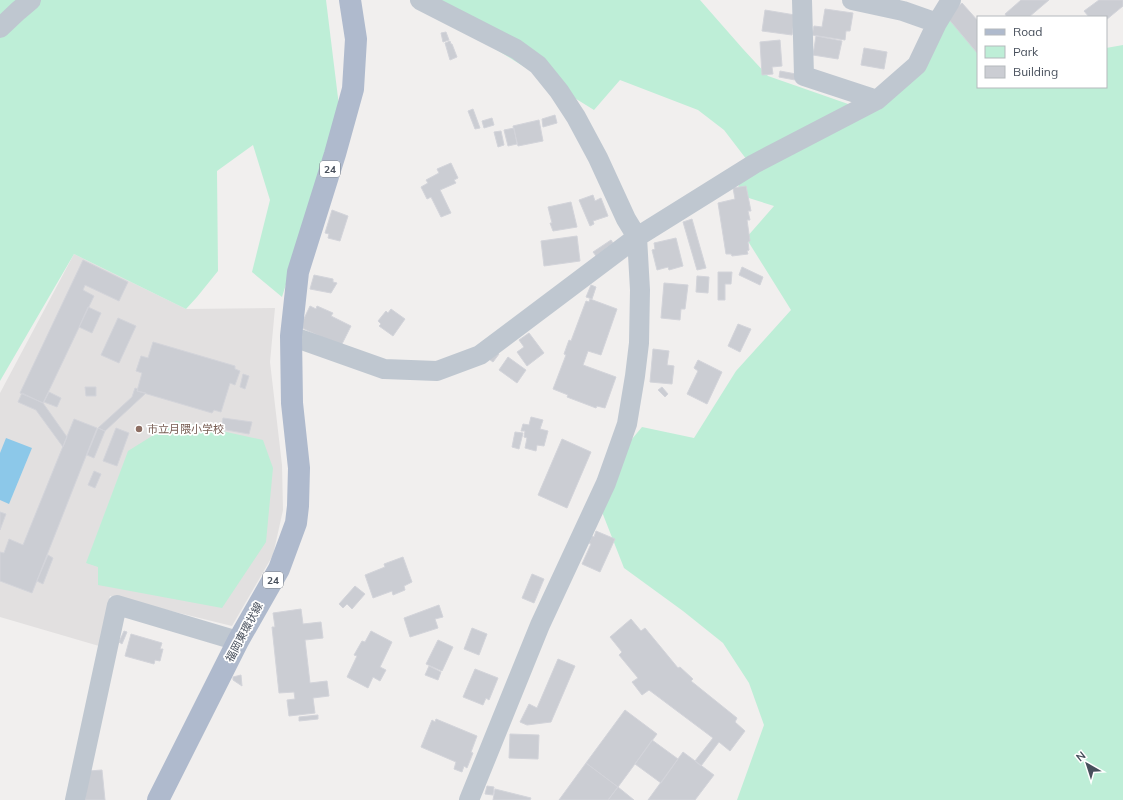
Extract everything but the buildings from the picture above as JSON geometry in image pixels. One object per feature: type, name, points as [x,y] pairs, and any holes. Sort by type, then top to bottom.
[{"type":"main road","name":"24","points":[[291,336],[298,272],[335,154],[353,89],[356,39],[350,0]]},
{"type":"main road","name":"福岡東環状線","points":[[158,800],[238,641],[279,569],[296,523],[299,468],[292,403],[291,336]]},
{"type":"street","points":[[0,28],[31,0]]},
{"type":"street","points":[[420,0],[516,49],[538,65],[559,91],[576,117],[598,158],[626,219],[637,237],[640,290],[639,343],[627,424],[606,483],[540,625],[469,800]]},
{"type":"street","points":[[802,0],[804,76],[876,100]]},
{"type":"street","points":[[852,0],[902,5],[937,23]]},
{"type":"street","points":[[291,336],[384,370],[437,371],[480,355],[637,237],[754,164],[876,100],[917,65],[937,23],[951,0]]},
{"type":"street","points":[[75,800],[117,605],[238,641]]},
{"type":"shaded area","name":"市立月隈小学校","points":[[74,254],[186,309],[275,308],[270,362],[282,465],[283,510],[273,555],[232,626],[110,596],[99,646],[0,617],[0,393]]},
{"type":"green space","points":[[0,0],[326,0],[340,114],[282,297],[252,272],[270,200],[253,145],[217,171],[218,271],[186,309],[74,254],[0,381]]},
{"type":"green space","points":[[416,0],[700,0],[768,76],[871,112],[950,19],[977,48],[977,88],[1107,88],[1107,48],[1123,45],[1123,800],[737,800],[764,725],[749,683],[723,643],[683,611],[624,568],[593,489],[612,463],[642,427],[694,438],[736,371],[791,310],[746,238],[774,206],[736,194],[747,160],[724,130],[698,110],[620,80],[594,110]]},
{"type":"green space","points":[[176,421],[263,440],[273,468],[266,542],[222,608],[98,585],[98,567],[86,563],[128,451]]},
{"type":"water","points":[[6,438],[32,448],[9,504],[0,500],[0,453]]},
{"type":"place","name":"市立月隈小学校","points":[[139,429]]}]
